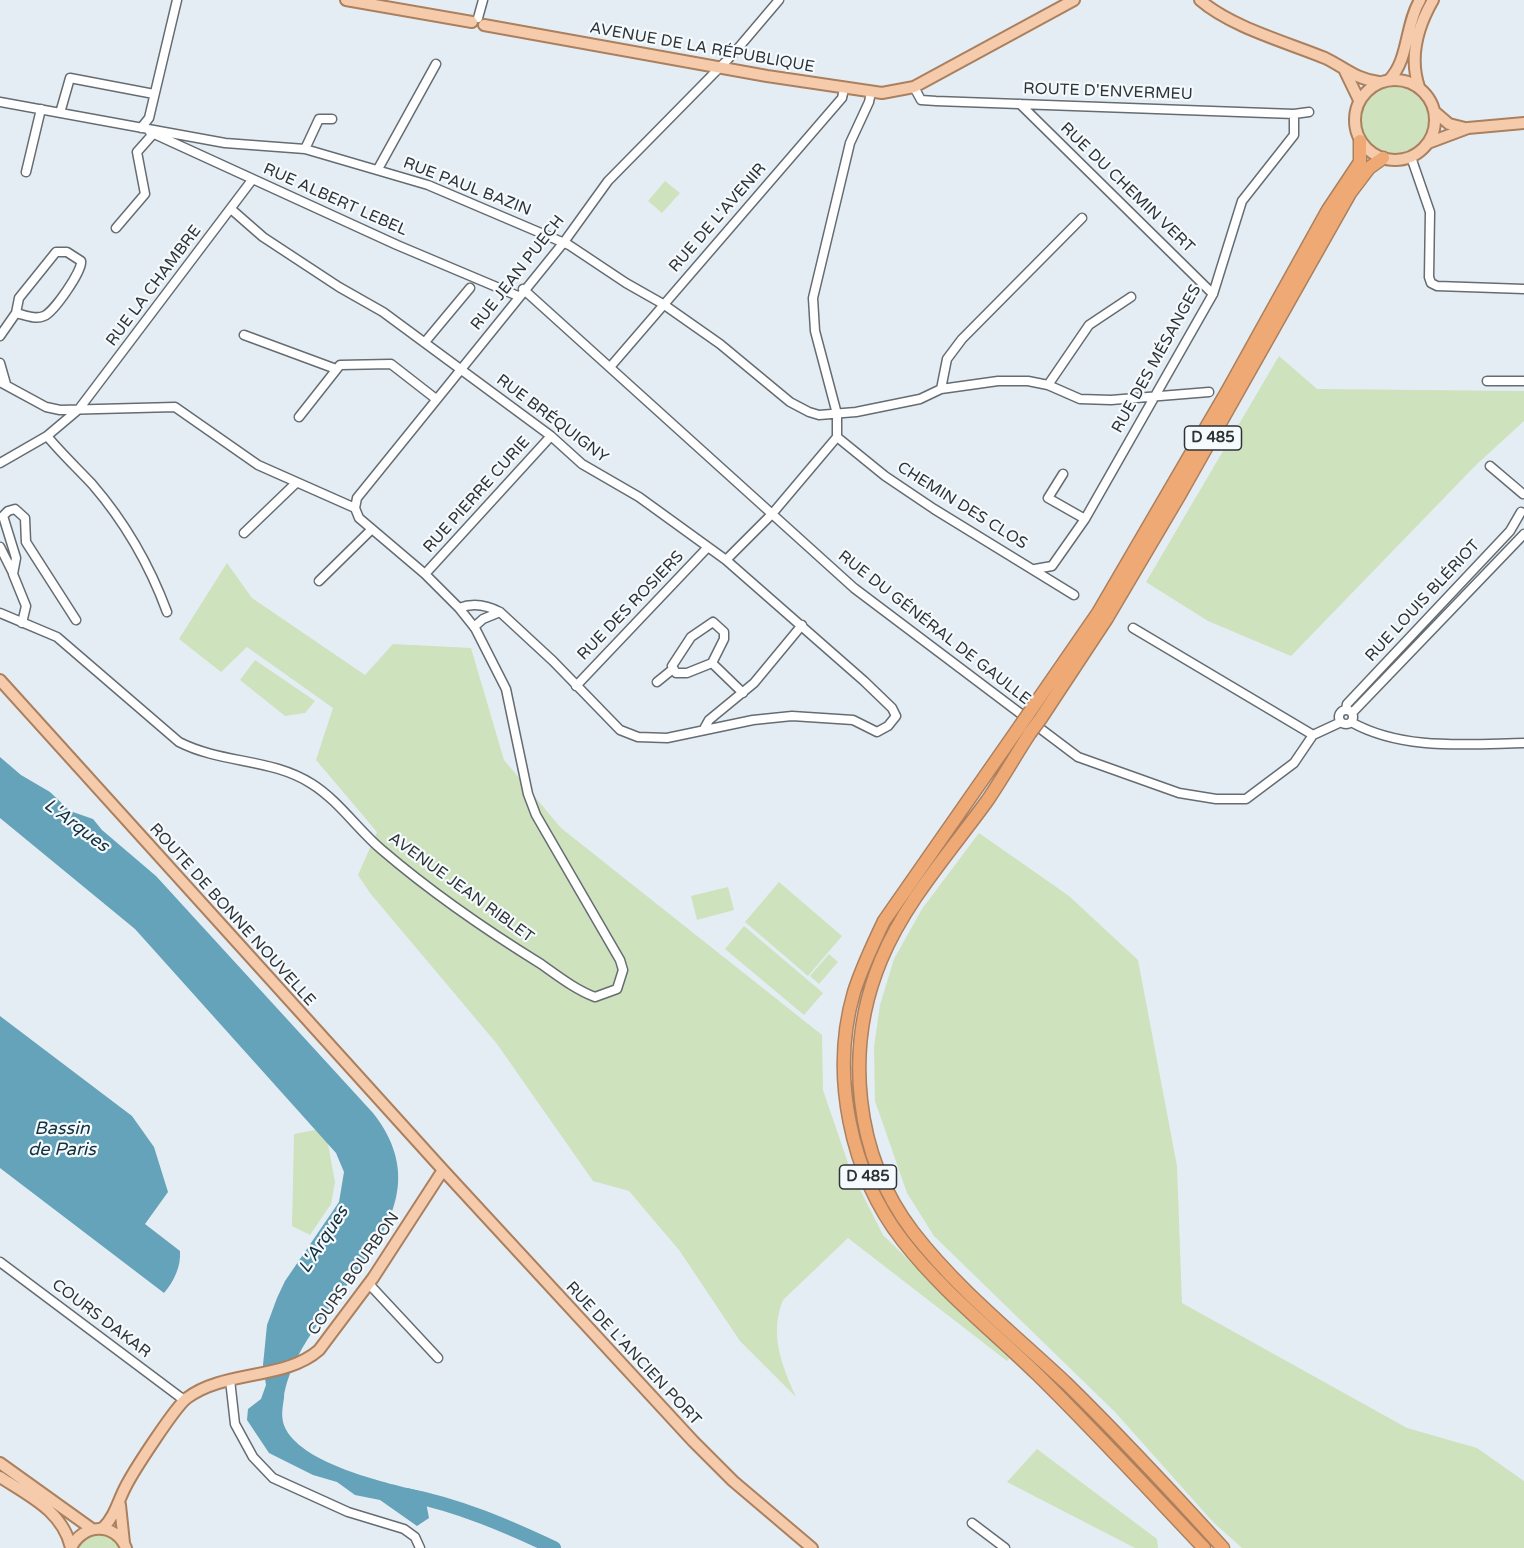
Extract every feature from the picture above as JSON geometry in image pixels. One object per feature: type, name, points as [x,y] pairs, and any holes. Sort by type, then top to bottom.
[{"type":"highway","name":"D 485","points":[[1036,714],[1098,613],[1228,390],[1328,210],[1360,162],[1360,141]]},
{"type":"highway","name":"D 485","points":[[1204,1548],[1104,1440],[951,1294],[902,1240],[873,1191],[858,1152],[847,1108],[844,1069],[846,1029],[854,993],[867,956],[884,921],[1107,618],[1179,496],[1346,201],[1369,168],[1383,158]]},
{"type":"highway","name":"D 485","points":[[1025,730],[988,798],[897,929],[881,960],[860,1032],[858,1069],[861,1106],[870,1148],[885,1185],[913,1231],[961,1285],[1114,1430],[1223,1548]]},
{"type":"main road","name":"AVENUE DE LA RÉPUBLIQUE","points":[[346,0],[844,89],[882,93],[914,87],[1074,0]]},
{"type":"main road","points":[[1200,0],[1229,18],[1327,59],[1360,78],[1384,81],[1399,79],[1419,87]]},
{"type":"main road","points":[[1420,0],[1411,16],[1396,72],[1359,100],[1354,117],[1360,141],[1374,154],[1383,158],[1401,160],[1411,157],[1428,143],[1468,128],[1524,123]]},
{"type":"main road","points":[[1428,143],[1435,123],[1435,112],[1429,98],[1419,87],[1415,75],[1416,44],[1420,26],[1433,0]]},
{"type":"main road","points":[[1344,70],[1359,100]]},
{"type":"main road","points":[[1435,112],[1449,124],[1468,128]]},
{"type":"main road","name":"ROUTE DE BONNE NOUVELLE","points":[[0,680],[443,1170]]},
{"type":"main road","name":"COURS BOURBON","points":[[125,1546],[120,1505],[126,1486],[184,1400],[195,1392],[230,1380],[295,1364],[311,1357],[319,1350],[369,1284],[443,1170]]},
{"type":"main road","name":"RUE DE L'ANCIEN PORT","points":[[443,1170],[693,1441],[733,1481],[812,1548]]},
{"type":"main road","points":[[0,1463],[98,1528],[111,1531],[125,1546]]},
{"type":"main road","points":[[0,1477],[51,1511],[64,1527],[71,1548]]},
{"type":"main road","name":"COURS BOURBON","points":[[71,1548],[82,1533],[98,1528],[120,1505]]},
{"type":"street","points":[[141,128],[149,118],[177,0]]},
{"type":"street","points":[[478,22],[483,0]]},
{"type":"street","name":"RUE JEAN PUECH","points":[[355,508],[357,498],[520,293],[564,242],[608,181],[779,0]]},
{"type":"street","points":[[378,170],[436,64]]},
{"type":"street","points":[[60,113],[69,78],[154,94]]},
{"type":"street","name":"ROUTE D'ENVERMEU","points":[[914,87],[921,100],[1294,114],[1309,112]]},
{"type":"street","name":"RUE DE L'AVENIR","points":[[611,366],[842,98],[844,89]]},
{"type":"street","points":[[726,560],[772,514],[837,437],[837,414],[817,340],[813,298],[850,142],[869,102],[871,92]]},
{"type":"street","name":"RUE PAUL BAZIN","points":[[0,102],[225,143],[305,149],[428,185],[564,242],[663,304],[720,344],[790,402],[809,412],[837,414],[920,399],[941,389],[998,381],[1028,381],[1048,385],[1080,399],[1209,392]]},
{"type":"street","name":"RUE DU CHEMIN VERT","points":[[1020,104],[1213,294]]},
{"type":"street","points":[[26,172],[41,109]]},
{"type":"street","name":"RUE DES MÉSANGES","points":[[1035,569],[1052,566],[1085,519],[1213,294],[1242,201],[1294,135],[1294,114]]},
{"type":"street","points":[[305,149],[319,119],[332,119]]},
{"type":"street","name":"RUE ALBERT LEBEL","points":[[141,128],[252,180],[520,293]]},
{"type":"street","points":[[116,228],[145,194],[137,152],[153,134]]},
{"type":"street","points":[[1411,157],[1429,204],[1429,277],[1431,283],[1437,286],[1524,290]]},
{"type":"street","name":"RUE LA CHAMBRE","points":[[0,463],[47,436],[80,409],[252,180]]},
{"type":"street","name":"RUE BRÉQUIGNY","points":[[231,209],[263,237],[339,287],[383,312],[425,342],[551,436],[582,464],[639,497],[726,560],[802,625],[892,708],[896,716],[888,726],[877,732],[853,720],[792,716],[704,729]]},
{"type":"street","points":[[941,389],[947,359],[962,339],[1082,218]]},
{"type":"street","points":[[0,336],[16,313],[19,298],[56,252],[67,252],[81,261],[81,271],[49,314],[33,318],[16,313]]},
{"type":"street","points":[[425,342],[470,288]]},
{"type":"street","name":"RUE DU GÉNÉRAL DE GAULLE","points":[[520,293],[611,366],[854,588],[1078,757],[1179,793],[1216,800],[1246,799],[1294,763],[1313,735]]},
{"type":"street","points":[[1048,385],[1089,326],[1131,297]]},
{"type":"street","points":[[244,335],[336,369]]},
{"type":"street","points":[[0,363],[3,383],[46,407],[60,410],[175,407],[240,453],[296,483],[355,508]]},
{"type":"street","points":[[299,417],[340,365],[391,364],[436,399]]},
{"type":"street","points":[[1486,381],[1524,381]]},
{"type":"street","points":[[47,436],[111,510],[151,573],[167,612]]},
{"type":"street","name":"RUE PIERRE CURIE","points":[[425,573],[551,436]]},
{"type":"street","name":"CHEMIN DES CLOS","points":[[837,437],[885,476],[934,509],[1074,595]]},
{"type":"street","points":[[1490,466],[1524,493],[1523,514]]},
{"type":"street","points":[[1063,474],[1048,498],[1085,519]]},
{"type":"street","points":[[244,533],[296,483]]},
{"type":"street","name":"AVENUE JEAN RIBLET","points":[[0,613],[57,637],[179,742],[200,753],[295,774],[315,786],[381,849],[488,931],[586,994],[596,997],[607,994],[617,988],[621,979],[623,970],[620,960],[536,814],[528,794],[506,689],[474,627],[425,573],[359,518],[355,508]]},
{"type":"street","points":[[13,574],[16,558],[1,514],[15,509],[24,518],[26,542],[76,620]]},
{"type":"street","name":"RUE LOUIS BLÉRIOT","points":[[1350,715],[1347,704],[1510,531],[1523,514]]},
{"type":"street","points":[[318,581],[372,529]]},
{"type":"street","name":"RUE LOUIS BLÉRIOT","points":[[1350,715],[1524,534]]},
{"type":"street","points":[[0,547],[26,606],[22,623]]},
{"type":"street","name":"RUE DES ROSIERS","points":[[576,686],[708,547]]},
{"type":"street","points":[[459,608],[469,604],[490,607],[500,612],[620,730],[638,737],[667,738],[704,729],[709,720],[742,693],[777,657],[802,625]]},
{"type":"street","points":[[474,627],[483,619],[500,612]]},
{"type":"street","points":[[657,682],[673,669],[681,649],[691,637],[713,622],[724,632],[724,639],[712,663],[687,673],[676,673],[673,669]]},
{"type":"street","points":[[1133,628],[1313,735],[1341,722]]},
{"type":"street","points":[[712,663],[742,693]]},
{"type":"street","points":[[1341,722],[1340,714],[1350,715],[1379,734],[1421,742],[1454,745],[1524,743]]},
{"type":"street","points":[[1341,722],[1345,725],[1350,715]]},
{"type":"street","name":"COURS DAKAR","points":[[0,1262],[184,1400]]},
{"type":"street","points":[[369,1284],[438,1358]]},
{"type":"street","points":[[230,1380],[235,1424],[252,1457],[273,1478],[348,1512],[404,1529],[415,1537],[420,1548]]},
{"type":"street","points":[[972,1523],[1005,1548]]},
{"type":"green space","points":[[1395,85],[1408,88],[1420,95],[1427,107],[1430,120],[1427,133],[1420,145],[1408,152],[1395,155],[1382,152],[1370,145],[1363,133],[1360,120],[1363,107],[1370,95],[1382,88]]},
{"type":"green space","points":[[665,181],[680,193],[662,213],[648,201]]},
{"type":"green space","points":[[1279,356],[1317,389],[1524,391],[1524,421],[1475,466],[1291,656],[1208,621],[1146,582]]},
{"type":"green space","points":[[227,563],[252,598],[365,675],[393,644],[471,648],[504,760],[561,828],[822,1035],[823,1090],[851,1172],[883,1235],[1009,1359],[1007,1361],[848,1238],[783,1300],[777,1325],[777,1337],[782,1362],[796,1397],[740,1341],[679,1250],[629,1191],[593,1181],[497,1044],[370,893],[358,875],[377,832],[316,760],[333,708],[247,647],[221,672],[179,639]]},
{"type":"green space","points":[[255,660],[315,701],[305,713],[285,716],[240,680]]},
{"type":"green space","points":[[979,833],[1069,896],[1138,960],[1177,1166],[1182,1303],[1407,1428],[1477,1448],[1524,1481],[1524,1548],[1242,1548],[1213,1522],[1115,1412],[934,1236],[907,1193],[875,1101],[874,1047],[880,1005],[894,959],[922,909]]},
{"type":"green space","points":[[779,882],[842,936],[808,976],[745,922]]},
{"type":"green space","points":[[728,887],[734,910],[697,920],[691,896]]},
{"type":"green space","points":[[744,926],[823,993],[804,1015],[725,949]]},
{"type":"green space","points":[[829,954],[838,962],[819,984],[810,976]]},
{"type":"green space","points":[[325,1128],[335,1182],[331,1204],[310,1235],[292,1226],[294,1134]]},
{"type":"green space","points":[[1037,1449],[1157,1539],[1158,1548],[1135,1548],[1007,1482]]},
{"type":"green space","points":[[102,1534],[112,1537],[121,1548],[78,1548],[87,1537]]},
{"type":"water","points":[[0,757],[21,775],[50,792],[70,811],[93,819],[102,830],[156,876],[373,1113],[394,1152],[397,1189],[387,1225],[366,1259],[316,1327],[296,1362],[284,1398],[282,1416],[288,1433],[299,1445],[314,1455],[350,1472],[424,1492],[429,1518],[417,1526],[380,1500],[355,1495],[337,1482],[313,1475],[269,1453],[247,1420],[248,1409],[261,1399],[266,1385],[263,1365],[267,1325],[277,1298],[285,1281],[339,1202],[344,1172],[336,1153],[135,929],[0,818]]},
{"type":"water","name":"Bassin de Paris","points":[[0,1016],[132,1116],[154,1147],[168,1192],[145,1224],[180,1251],[176,1274],[164,1293],[0,1168]]},
{"type":"waterway","name":"L'Arques","points":[[407,1495],[464,1510],[554,1548]]}]
